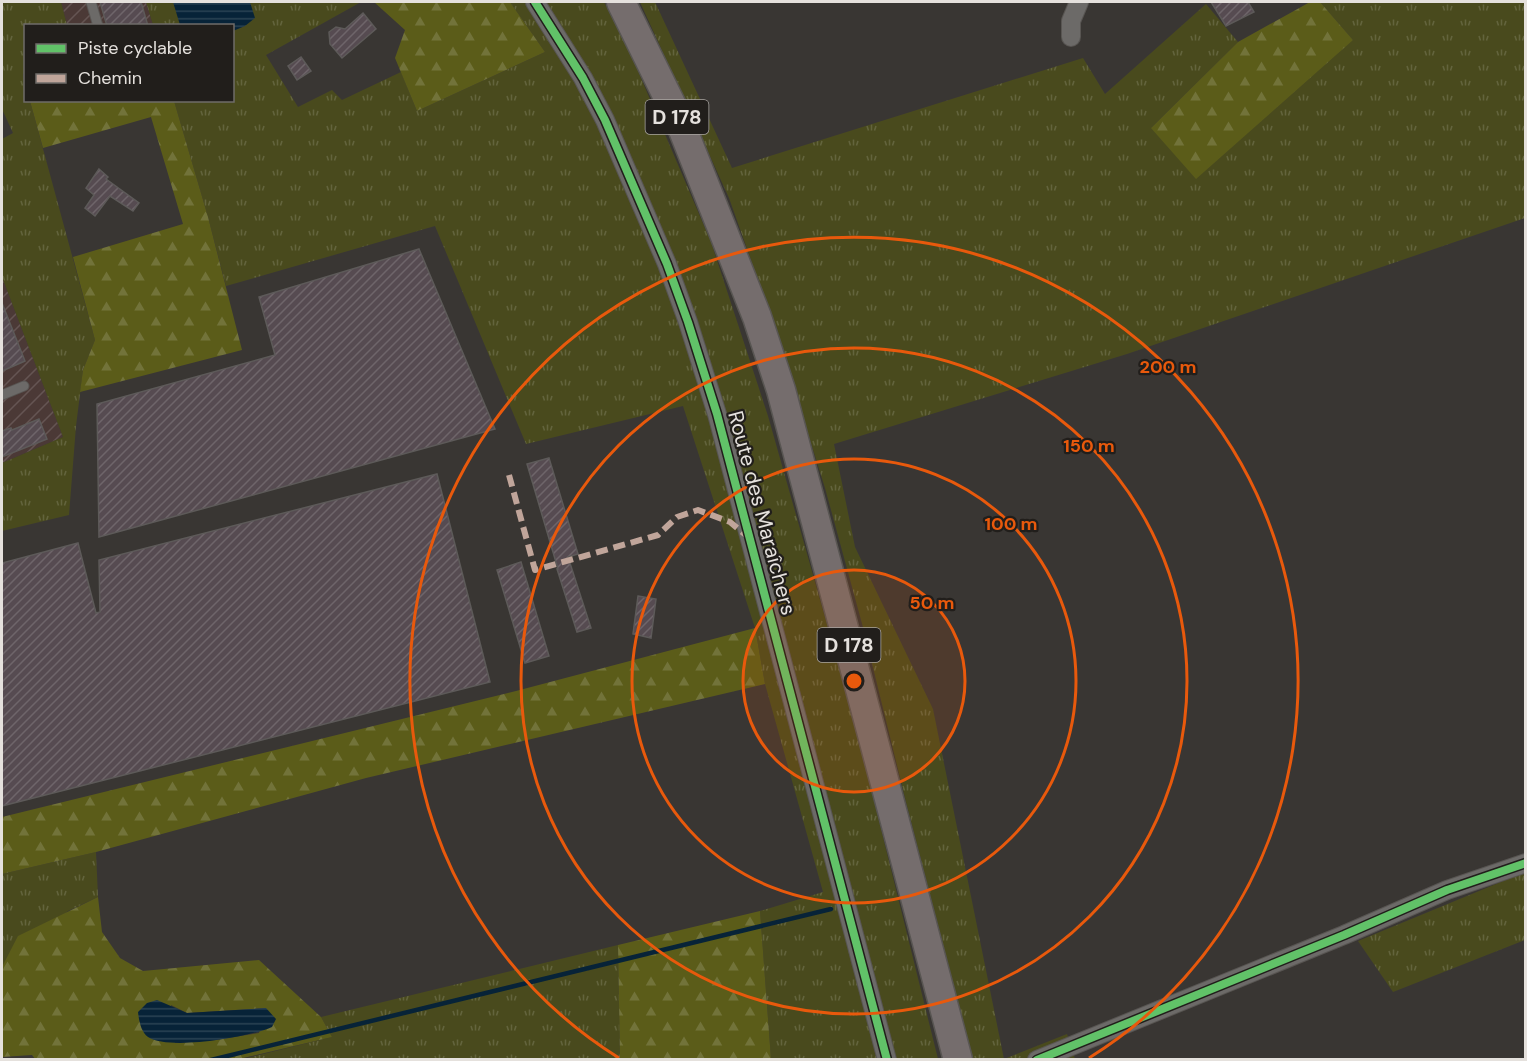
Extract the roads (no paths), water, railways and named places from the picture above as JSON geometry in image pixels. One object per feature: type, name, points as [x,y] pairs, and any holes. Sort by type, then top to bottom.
[{"type":"main road","name":"D 178","points":[[621,2],[687,141],[757,317],[777,380],[882,765],[958,1059]]},
{"type":"street","name":"Route des Maraîchers","points":[[535,2],[577,69],[605,120],[667,264],[688,322],[717,414],[887,1059]]},
{"type":"street","points":[[1071,37],[1071,21],[1079,2]]},
{"type":"street","points":[[1037,1059],[1344,935],[1447,890],[1526,863]]},
{"type":"lane","points":[[91,2],[97,24]]},
{"type":"lane","points":[[2,395],[24,386]]},
{"type":"water","points":[[173,2],[250,2],[255,18],[234,31],[234,24],[180,24]]},
{"type":"water","points":[[157,1000],[187,1013],[266,1008],[276,1019],[272,1027],[246,1035],[191,1043],[158,1041],[148,1037],[144,1032],[138,1012],[147,1003]]},
{"type":"waterway","points":[[211,1060],[831,909]]}]
